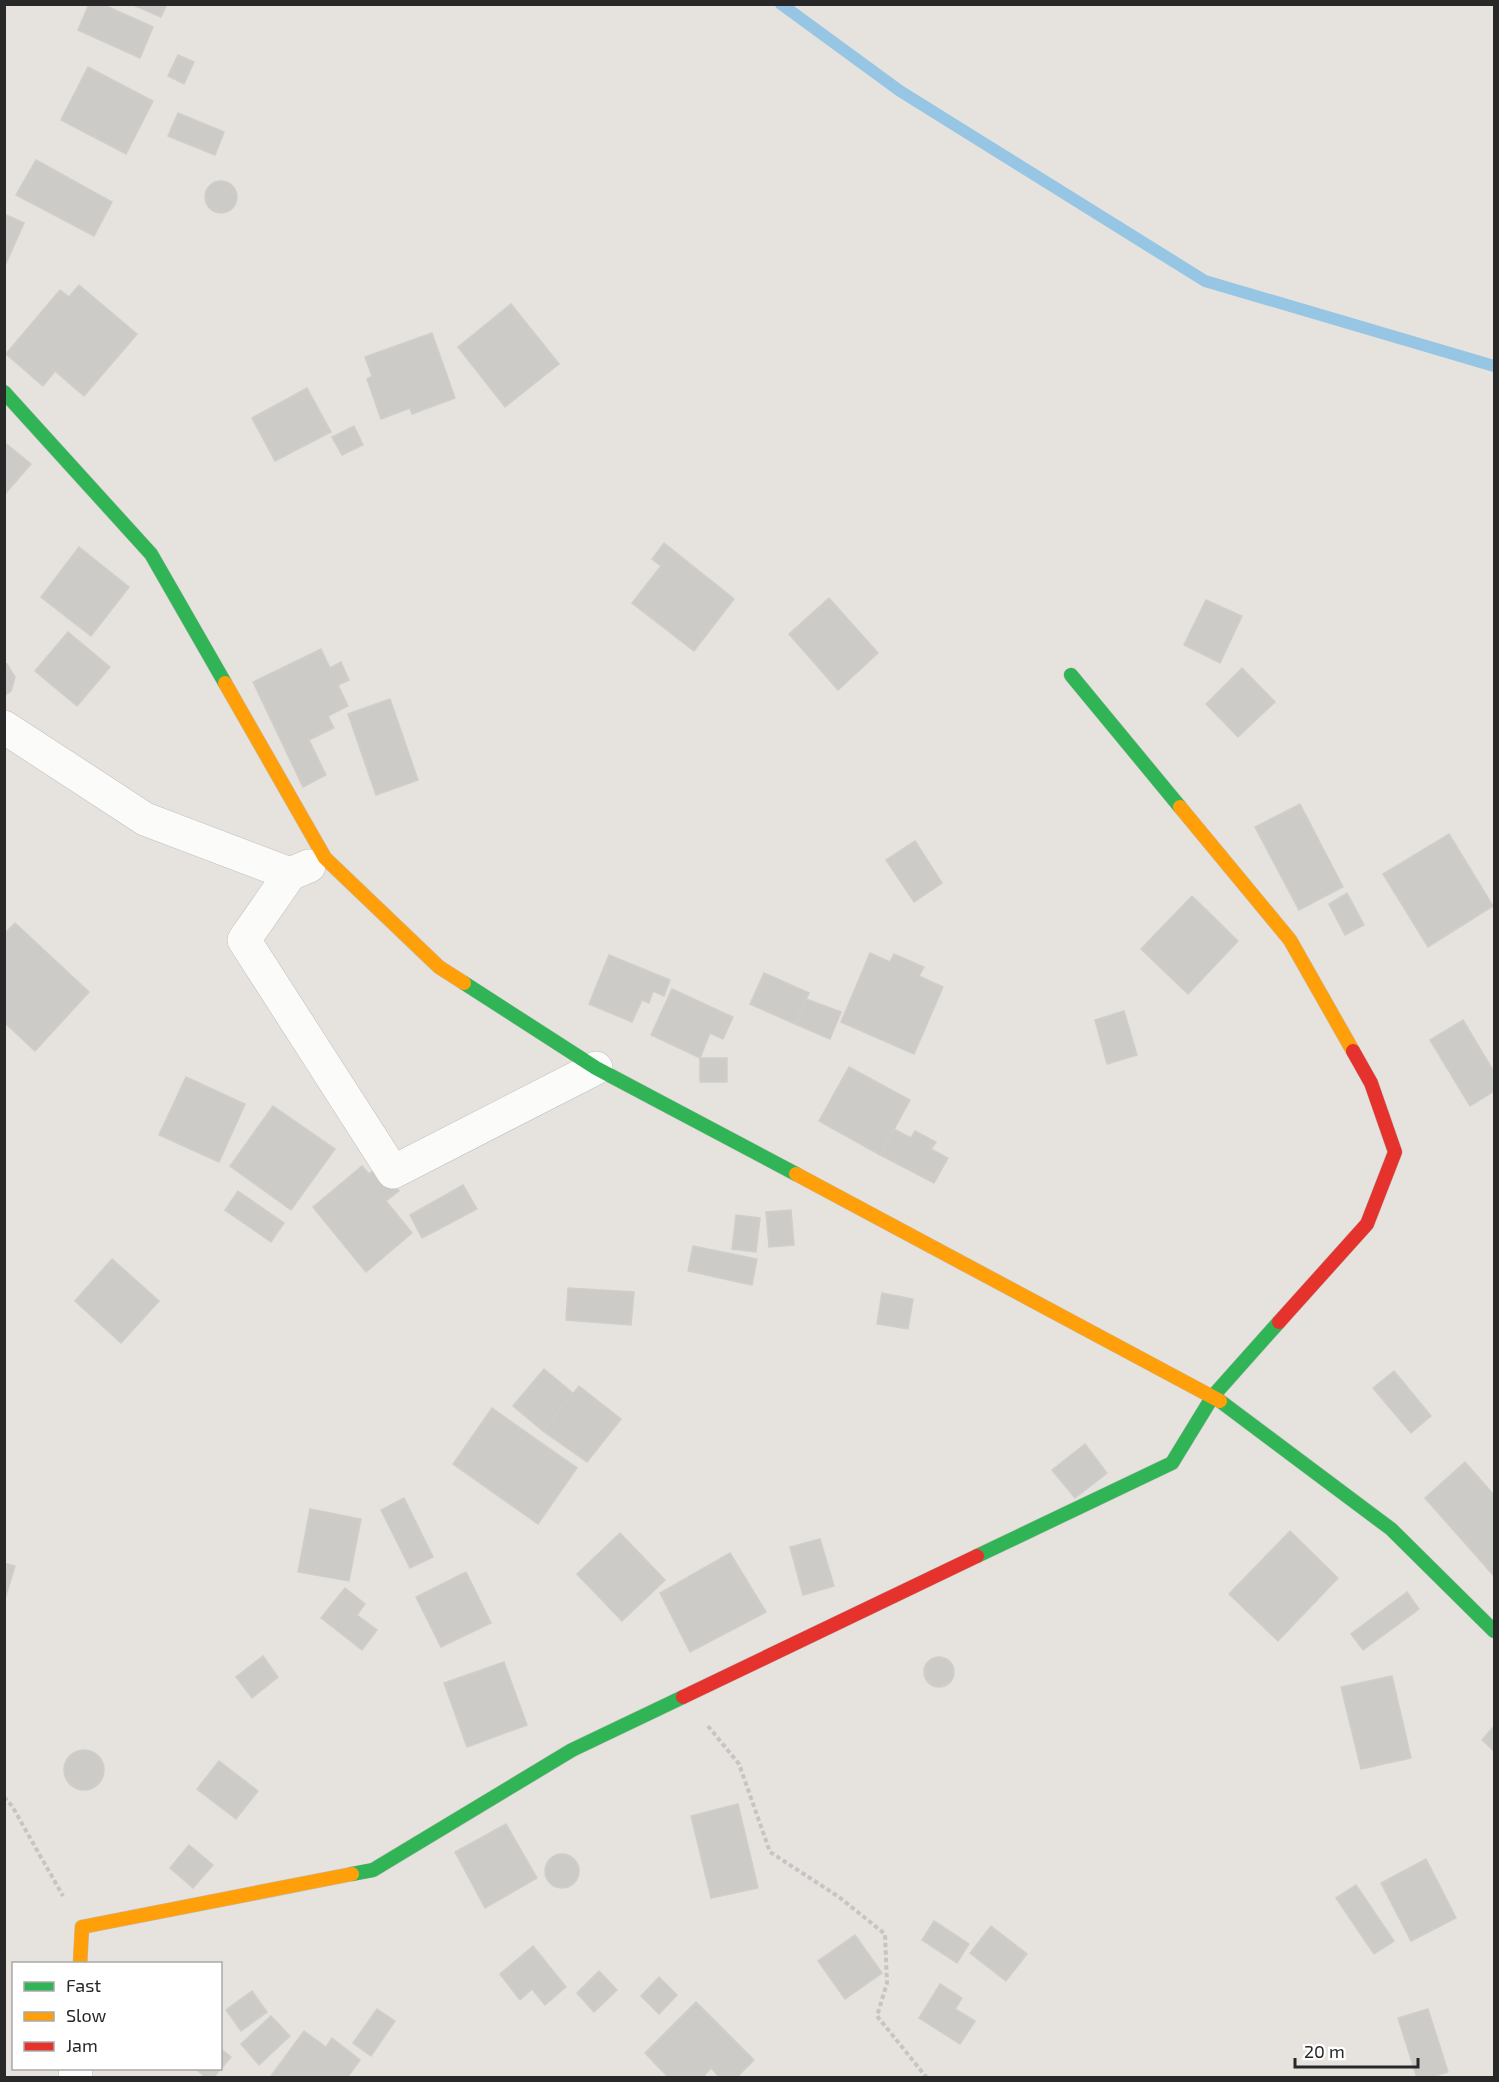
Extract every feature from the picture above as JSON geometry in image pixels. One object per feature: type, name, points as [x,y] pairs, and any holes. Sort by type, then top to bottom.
[{"type":"street","points":[[4,392],[151,554],[325,858],[439,967],[596,1068],[1214,1396],[1391,1529],[1494,1631]]},
{"type":"street","points":[[80,1962],[82,1928],[373,1870],[572,1750],[1172,1462],[1214,1396],[1367,1224],[1395,1152],[1371,1083],[1290,940],[1071,675]]},
{"type":"street","points":[[4,728],[145,819],[290,874]]},
{"type":"street","points":[[325,858],[290,874],[244,940],[393,1172],[596,1068]]},
{"type":"path","points":[[684,1695],[739,1764],[771,1852],[839,1897],[885,1934],[887,1983],[877,2016],[927,2078]]},
{"type":"path","points":[[4,1797],[12,1806],[82,1928]]},
{"type":"building","points":[[89,4],[102,4],[153,27],[140,58],[78,30]]},
{"type":"building","points":[[131,4],[167,4],[161,17]]},
{"type":"building","points":[[178,55],[194,62],[184,84],[168,76]]},
{"type":"building","points":[[88,67],[153,101],[126,154],[61,120]]},
{"type":"building","points":[[178,113],[224,132],[215,155],[168,136]]},
{"type":"building","points":[[36,160],[112,202],[94,236],[16,195]]},
{"type":"building","points":[[221,181],[233,185],[237,197],[233,209],[221,213],[209,209],[205,197],[209,185]]},
{"type":"building","points":[[4,214],[24,223],[4,268]]},
{"type":"building","points":[[79,285],[137,334],[84,396],[55,371],[43,386],[6,354],[60,290],[69,297]]},
{"type":"building","points":[[511,304],[559,364],[505,407],[458,347]]},
{"type":"building","points":[[432,333],[455,398],[412,414],[410,408],[381,419],[367,379],[372,376],[365,357]]},
{"type":"building","points":[[307,388],[331,432],[275,461],[252,418]]},
{"type":"building","points":[[354,426],[363,445],[342,455],[332,437]]},
{"type":"building","points":[[4,442],[31,464],[4,495]]},
{"type":"building","points":[[664,543],[734,599],[694,651],[632,603],[661,566],[652,559]]},
{"type":"building","points":[[79,547],[129,587],[91,636],[41,597]]},
{"type":"building","points":[[829,598],[878,653],[838,690],[789,634]]},
{"type":"building","points":[[1206,600],[1242,616],[1220,663],[1184,645]]},
{"type":"building","points":[[68,632],[110,667],[77,706],[35,671]]},
{"type":"building","points":[[321,649],[330,668],[341,662],[349,680],[338,685],[348,706],[328,716],[334,728],[309,740],[326,775],[303,787],[253,682]]},
{"type":"building","points":[[4,663],[15,677],[11,691],[4,696]]},
{"type":"building","points":[[1242,668],[1275,702],[1238,737],[1206,704]]},
{"type":"building","points":[[390,699],[418,780],[376,795],[348,714]]},
{"type":"building","points":[[1300,804],[1343,887],[1299,910],[1255,827]]},
{"type":"building","points":[[1449,834],[1493,906],[1428,947],[1383,874]]},
{"type":"building","points":[[915,841],[942,883],[914,902],[886,860]]},
{"type":"building","points":[[1347,893],[1364,925],[1345,935],[1329,904]]},
{"type":"building","points":[[1192,896],[1238,941],[1188,994],[1141,949]]},
{"type":"building","points":[[15,923],[89,992],[35,1051],[4,1022],[4,934]]},
{"type":"building","points":[[870,953],[890,962],[894,954],[924,967],[919,976],[943,987],[914,1054],[841,1022]]},
{"type":"building","points":[[609,955],[670,980],[664,996],[653,991],[649,1003],[642,1000],[632,1022],[589,1004]]},
{"type":"building","points":[[764,973],[809,993],[795,1024],[750,1004]]},
{"type":"building","points":[[672,989],[733,1017],[723,1039],[710,1033],[700,1058],[651,1035]]},
{"type":"building","points":[[806,999],[841,1012],[830,1039],[795,1024]]},
{"type":"building","points":[[1124,1011],[1137,1055],[1107,1064],[1095,1020]]},
{"type":"building","points":[[1463,1020],[1494,1072],[1494,1091],[1470,1106],[1430,1040]]},
{"type":"building","points":[[700,1058],[727,1058],[727,1082],[700,1082]]},
{"type":"building","points":[[849,1067],[910,1100],[880,1155],[819,1121]]},
{"type":"building","points":[[186,1077],[245,1104],[219,1162],[159,1135]]},
{"type":"building","points":[[273,1106],[335,1149],[291,1210],[230,1166]]},
{"type":"building","points":[[894,1129],[911,1138],[915,1131],[936,1142],[931,1149],[948,1158],[934,1183],[880,1155]]},
{"type":"building","points":[[362,1166],[369,1174],[378,1166],[399,1191],[386,1201],[412,1233],[366,1272],[313,1207]]},
{"type":"building","points":[[463,1185],[477,1209],[422,1238],[410,1215]]},
{"type":"building","points":[[238,1191],[284,1223],[271,1242],[225,1210]]},
{"type":"building","points":[[791,1210],[794,1245],[769,1247],[766,1212]]},
{"type":"building","points":[[736,1215],[760,1218],[756,1252],[732,1249]]},
{"type":"building","points":[[693,1246],[757,1259],[752,1285],[688,1271]]},
{"type":"building","points":[[112,1259],[159,1301],[121,1343],[75,1301]]},
{"type":"building","points":[[568,1288],[634,1292],[631,1325],[566,1320]]},
{"type":"building","points":[[882,1293],[913,1299],[908,1329],[877,1324]]},
{"type":"building","points":[[544,1369],[574,1394],[543,1431],[513,1406]]},
{"type":"building","points":[[1394,1371],[1431,1416],[1411,1433],[1373,1388]]},
{"type":"building","points":[[579,1386],[621,1419],[587,1462],[543,1431]]},
{"type":"building","points":[[492,1408],[577,1468],[538,1524],[453,1464]]},
{"type":"building","points":[[1085,1444],[1107,1473],[1075,1498],[1052,1470]]},
{"type":"building","points":[[1465,1462],[1494,1495],[1494,1576],[1425,1498]]},
{"type":"building","points":[[404,1498],[433,1557],[410,1568],[381,1510]]},
{"type":"building","points":[[310,1509],[361,1519],[349,1581],[298,1572]]},
{"type":"building","points":[[1290,1531],[1338,1578],[1278,1641],[1229,1594]]},
{"type":"building","points":[[620,1533],[665,1580],[622,1621],[577,1574]]},
{"type":"building","points":[[820,1539],[834,1586],[803,1595],[790,1547]]},
{"type":"building","points":[[730,1553],[766,1612],[690,1652],[660,1593]]},
{"type":"building","points":[[4,1563],[15,1566],[4,1602]]},
{"type":"building","points":[[466,1572],[491,1623],[441,1647],[416,1597]]},
{"type":"building","points":[[345,1588],[365,1604],[357,1615],[377,1630],[362,1650],[321,1618]]},
{"type":"building","points":[[1407,1592],[1419,1609],[1363,1650],[1351,1634]]},
{"type":"building","points":[[263,1656],[278,1677],[252,1698],[236,1677]]},
{"type":"building","points":[[939,1657],[950,1661],[954,1672],[950,1683],[939,1687],[928,1683],[924,1672],[928,1661]]},
{"type":"building","points":[[504,1662],[527,1725],[467,1747],[444,1683]]},
{"type":"building","points":[[1392,1676],[1411,1758],[1361,1769],[1341,1687]]},
{"type":"building","points":[[1494,1726],[1494,1751],[1482,1740]]},
{"type":"building","points":[[84,1750],[92,1751],[98,1756],[103,1762],[103,1778],[98,1784],[92,1789],[84,1790],[76,1789],[70,1784],[65,1778],[64,1770],[65,1762],[70,1756],[76,1751]]},
{"type":"building","points":[[219,1761],[258,1791],[236,1819],[197,1789]]},
{"type":"building","points":[[738,1804],[758,1888],[711,1898],[691,1816]]},
{"type":"building","points":[[506,1824],[537,1878],[485,1908],[455,1852]]},
{"type":"building","points":[[189,1845],[213,1865],[193,1888],[170,1868]]},
{"type":"building","points":[[562,1854],[574,1859],[579,1871],[574,1883],[562,1888],[550,1883],[545,1871],[550,1859]]},
{"type":"building","points":[[1426,1859],[1456,1918],[1411,1941],[1381,1883]]},
{"type":"building","points":[[1356,1885],[1394,1941],[1374,1954],[1336,1898]]},
{"type":"building","points":[[934,1921],[969,1944],[957,1963],[922,1940]]},
{"type":"building","points":[[991,1926],[1027,1954],[1006,1981],[970,1953]]},
{"type":"building","points":[[855,1935],[882,1973],[845,1999],[818,1961]]},
{"type":"building","points":[[533,1946],[566,1987],[545,2005],[532,1989],[520,2000],[500,1974]]},
{"type":"building","points":[[599,1971],[617,1990],[594,2012],[577,1993]]},
{"type":"building","points":[[659,1977],[677,1995],[659,2014],[641,1996]]},
{"type":"building","points":[[940,1984],[962,1998],[955,2009],[975,2021],[960,2044],[919,2018]]},
{"type":"building","points":[[252,1991],[267,2012],[241,2031],[226,2010]]},
{"type":"building","points":[[696,2002],[754,2060],[736,2078],[720,2078],[711,2068],[702,2078],[669,2078],[645,2053]]},
{"type":"building","points":[[377,2009],[395,2021],[371,2056],[353,2043]]},
{"type":"building","points":[[1428,2009],[1448,2072],[1429,2078],[1417,2078],[1398,2018]]},
{"type":"building","points":[[271,2016],[290,2036],[259,2065],[241,2044]]},
{"type":"building","points":[[304,2031],[326,2047],[332,2038],[360,2060],[347,2078],[271,2076]]},
{"type":"building","points":[[222,2050],[231,2057],[222,2068]]},
{"type":"building","points":[[197,2070],[220,2070],[213,2078],[206,2078]]},
{"type":"waterway","points":[[781,4],[900,91],[1205,281],[1494,366]]},
{"type":"traffic: fast","points":[[4,392],[151,554],[225,683]]},
{"type":"traffic: fast","points":[[1071,675],[1180,807]]},
{"type":"traffic: fast","points":[[464,983],[596,1068],[796,1174]]},
{"type":"traffic: fast","points":[[977,1556],[1172,1463],[1213,1396],[1279,1322]]},
{"type":"traffic: fast","points":[[1220,1401],[1391,1529],[1494,1631]]},
{"type":"traffic: fast","points":[[352,1874],[373,1870],[572,1750],[683,1697]]},
{"type":"traffic: slow","points":[[225,683],[325,858],[439,967],[464,983]]},
{"type":"traffic: slow","points":[[1180,807],[1290,940],[1353,1051]]},
{"type":"traffic: slow","points":[[796,1174],[1220,1401]]},
{"type":"traffic: slow","points":[[80,1962],[82,1927],[352,1874]]},
{"type":"traffic: jam","points":[[1279,1322],[1367,1224],[1395,1152],[1371,1083],[1353,1051]]},
{"type":"traffic: jam","points":[[683,1697],[977,1556]]}]
